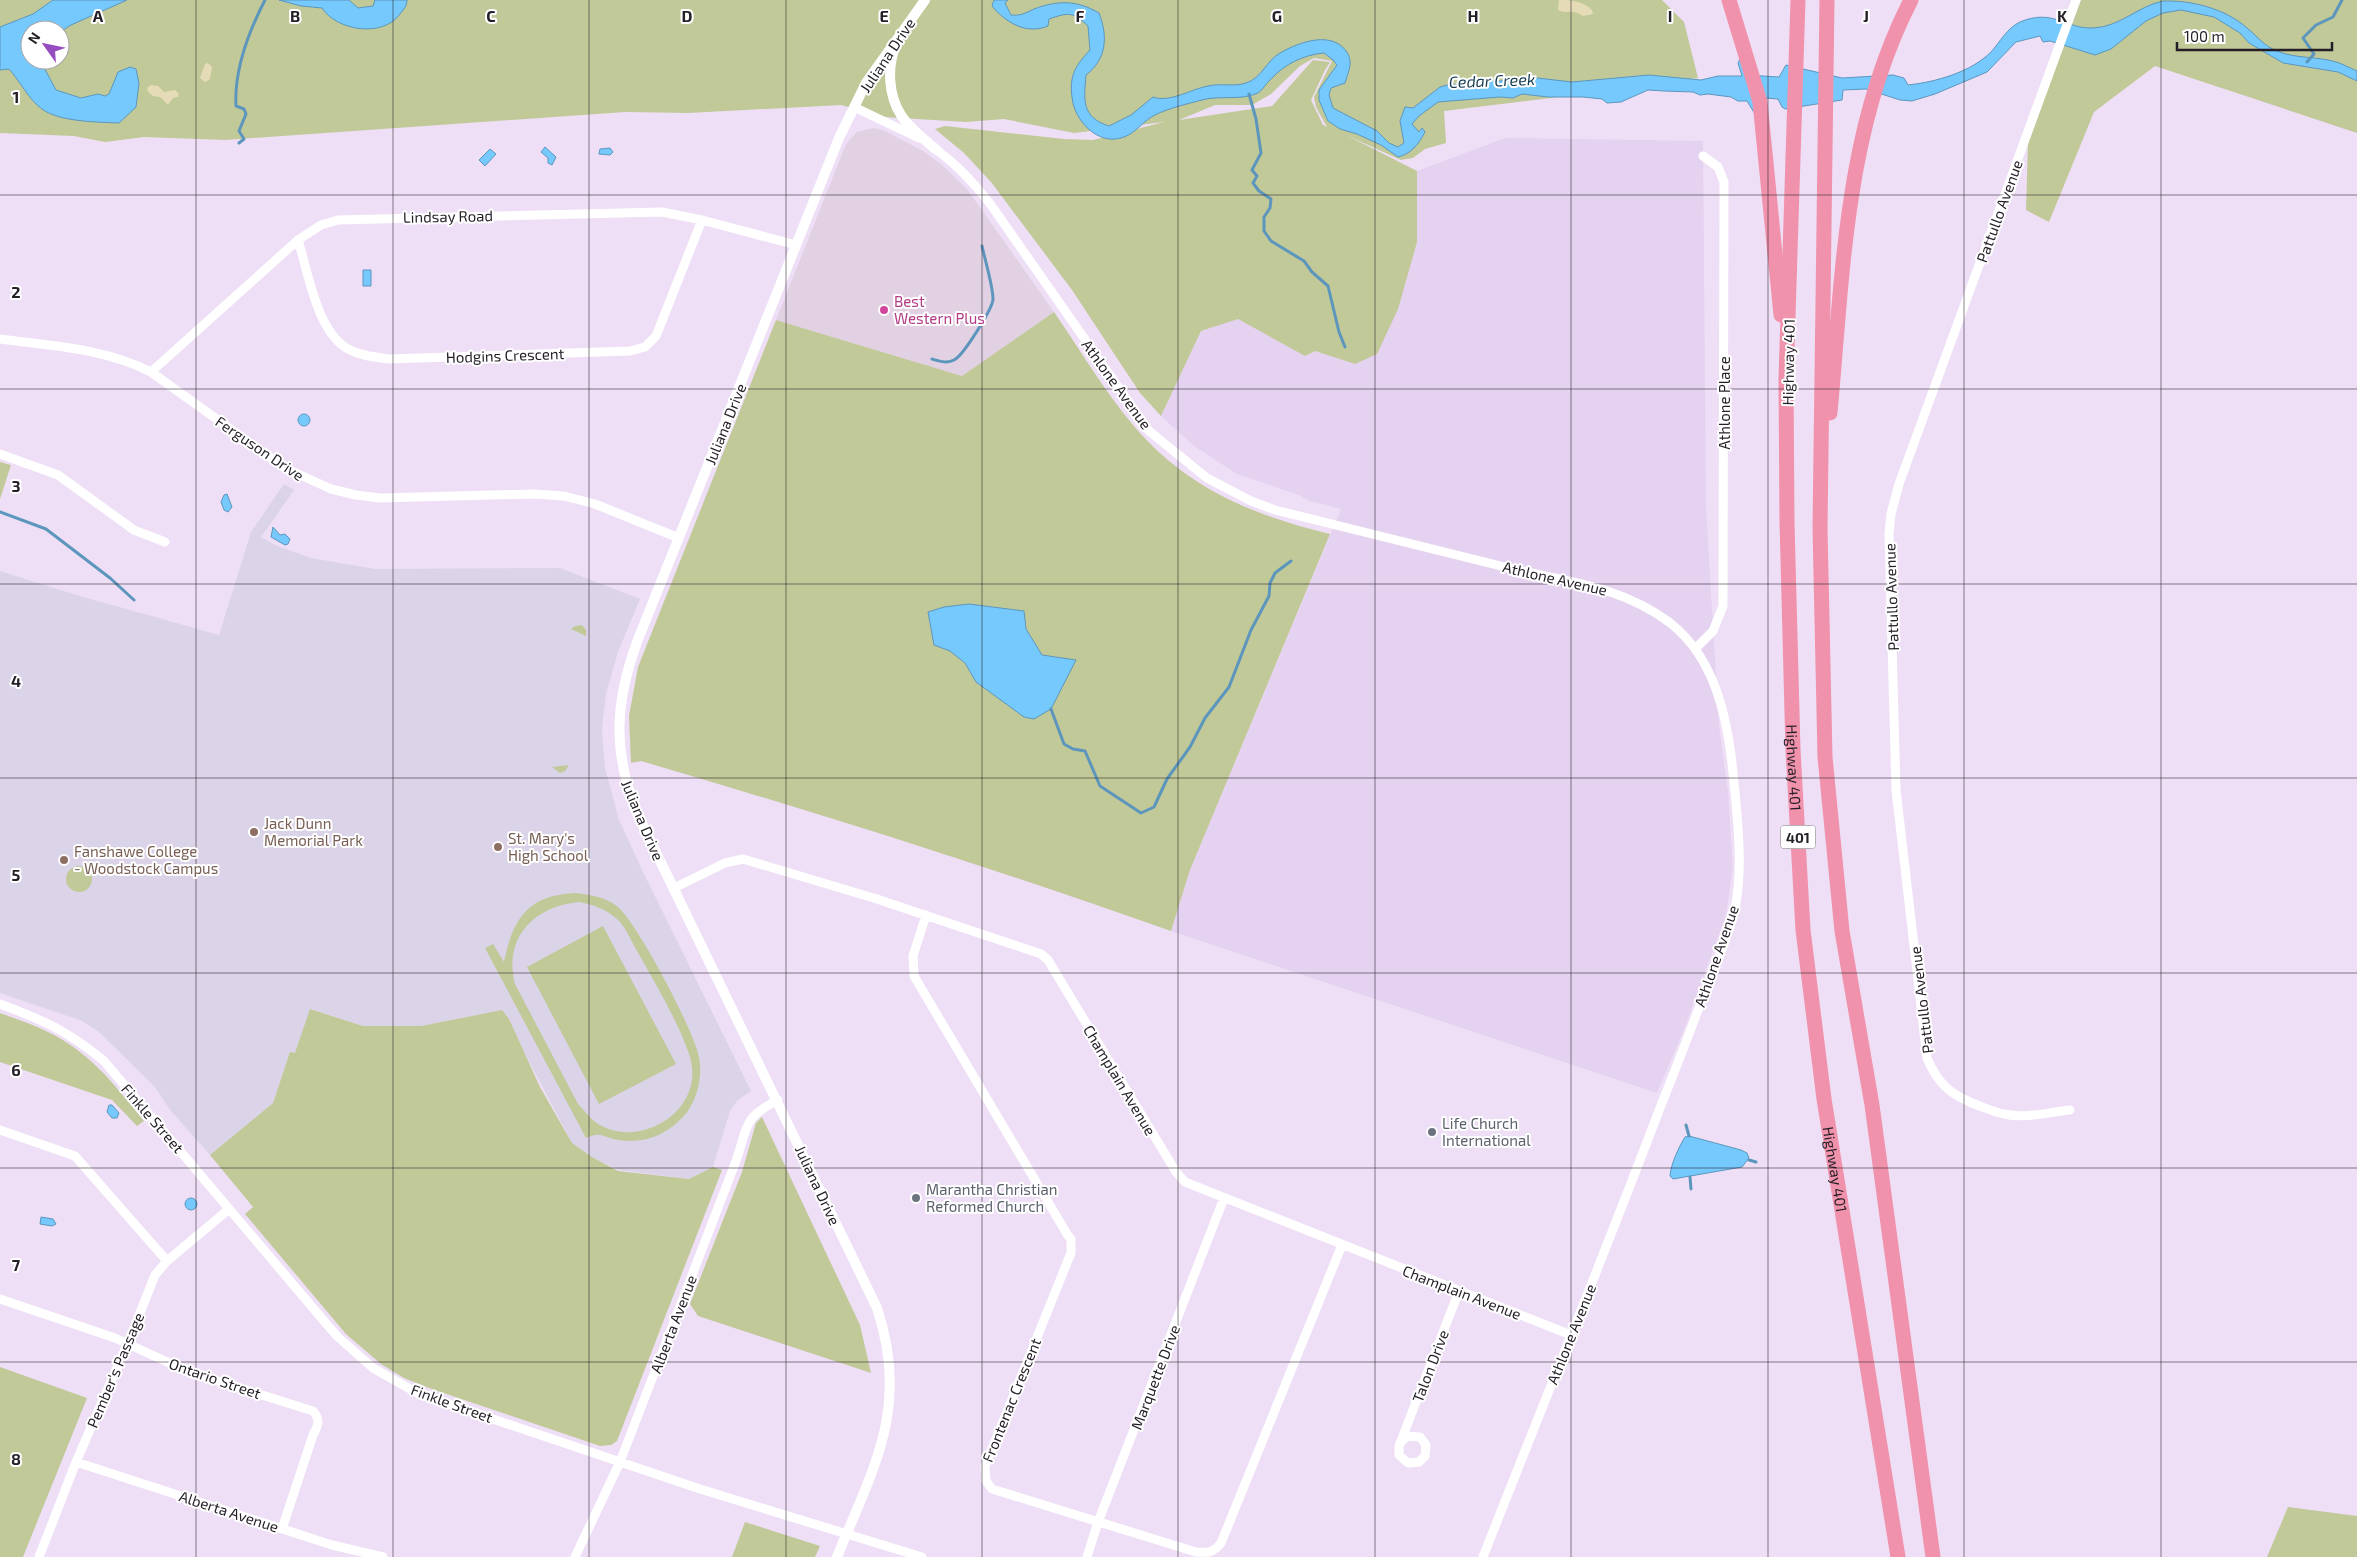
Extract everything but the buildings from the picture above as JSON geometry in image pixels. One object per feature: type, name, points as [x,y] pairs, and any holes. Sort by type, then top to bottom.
[{"type":"highway","points":[[1729,0],[1760,102],[1786,378]]},
{"type":"highway","name":"Highway 401","points":[[1798,0],[1786,378],[1787,522],[1793,750],[1803,930],[1824,1099],[1898,1557]]},
{"type":"highway","name":"Highway 401","points":[[1827,0],[1820,528],[1825,757],[1842,931],[1872,1105],[1933,1557]]},
{"type":"highway","points":[[1820,528],[1850,197],[1868,110],[1886,55],[1911,0]]},
{"type":"street","name":"Juliana Drive","points":[[837,1557],[886,1429],[890,1404],[890,1357],[877,1308],[778,1100],[645,831],[626,786],[621,766],[618,728],[621,696],[631,660],[796,245],[854,107],[877,66],[924,0]]},
{"type":"street","name":"Pattullo Avenue","points":[[2070,1110],[2018,1115],[2004,1114],[1980,1106],[1957,1096],[1944,1087],[1932,1070],[1927,1058],[1896,790],[1889,568],[1891,514],[1899,484],[2076,0]]},
{"type":"street","points":[[906,24],[895,46],[891,60],[892,93],[900,114],[905,121],[937,150]]},
{"type":"street","name":"Athlone Avenue","points":[[854,107],[900,128],[937,150],[978,189],[1150,431],[1207,478],[1251,501],[1275,510],[1518,570],[1577,581],[1612,591],[1651,610],[1669,622],[1687,638],[1695,649],[1715,688],[1724,713],[1730,747],[1739,866],[1736,907],[1716,963],[1483,1557]]},
{"type":"street","name":"Athlone Place","points":[[1695,649],[1714,631],[1723,606],[1724,182],[1718,167],[1703,156]]},
{"type":"street","name":"Lindsay Road","points":[[151,372],[298,240],[321,226],[338,220],[354,218],[662,212],[702,220],[796,245]]},
{"type":"street","name":"Hodgins Crescent","points":[[298,240],[329,331],[344,346],[366,356],[392,358],[636,351],[647,346],[656,336],[702,220]]},
{"type":"street","name":"Ferguson Drive","points":[[0,339],[101,353],[132,362],[151,372],[285,468],[331,489],[380,498],[534,494],[564,496],[595,504],[679,538]]},
{"type":"street","points":[[0,454],[58,475],[134,530],[165,542]]},
{"type":"street","name":"Champlain Avenue","points":[[674,888],[726,862],[743,859],[1033,950],[1048,960],[1176,1172],[1185,1182],[1571,1335]]},
{"type":"street","name":"Frontenac Crescent","points":[[926,915],[913,956],[914,976],[1068,1234],[1071,1245],[1070,1253],[985,1466],[986,1481],[997,1492],[1196,1552],[1209,1554],[1217,1548],[1342,1245]]},
{"type":"street","name":"Finkle Street","points":[[0,1004],[53,1024],[83,1043],[104,1061],[169,1136],[228,1210],[338,1337],[383,1375],[418,1394],[700,1489],[922,1557]]},
{"type":"street","name":"Alberta Avenue","points":[[575,1557],[620,1462],[736,1161],[748,1123],[761,1109],[778,1100]]},
{"type":"street","points":[[0,1130],[75,1156],[167,1260]]},
{"type":"street","name":"Marquette Drive","points":[[1087,1557],[1098,1522],[1224,1198]]},
{"type":"street","name":"Pember's Passage","points":[[39,1557],[76,1462],[155,1275],[167,1260],[228,1210]]},
{"type":"street","name":"Talon Drive","points":[[1401,1442],[1459,1290]]},
{"type":"street","name":"Ontario Street","points":[[0,1299],[127,1344],[189,1372],[309,1409],[316,1414],[318,1425],[282,1528]]},
{"type":"street","name":"Alberta Avenue","points":[[76,1462],[343,1548],[383,1557]]},
{"type":"shaded area","points":[[874,128],[885,131],[923,151],[942,165],[967,189],[1054,312],[962,376],[776,320],[846,144],[857,132]]},
{"type":"shaded area","points":[[1505,138],[1703,141],[1706,509],[1719,726],[1728,792],[1733,867],[1726,915],[1683,1032],[1657,1093],[1171,931],[1190,870],[1341,509],[1310,501],[1299,495],[1237,474],[1194,446],[1161,416],[1201,331],[1238,319],[1305,356],[1315,351],[1355,364],[1417,242],[1417,171]]},
{"type":"shaded area","points":[[284,484],[294,490],[261,537],[277,546],[311,558],[375,569],[560,568],[640,599],[618,652],[606,694],[602,729],[605,768],[619,820],[751,1091],[738,1100],[730,1111],[713,1167],[689,1179],[618,1170],[592,1157],[572,1143],[502,1010],[421,1026],[363,1026],[311,1009],[295,1054],[290,1053],[273,1103],[210,1155],[171,1111],[154,1086],[99,1032],[82,1021],[0,993],[0,571],[73,594],[219,635],[251,532]]},
{"type":"green space","points":[[0,0],[1662,0],[1684,22],[1698,78],[1444,111],[1446,143],[1425,149],[1413,158],[1401,160],[1346,135],[1417,171],[1417,242],[1398,309],[1377,354],[1355,364],[1315,351],[1305,356],[1238,319],[1201,331],[1161,416],[1140,393],[1072,290],[991,182],[964,153],[935,129],[945,126],[1064,139],[1093,140],[1164,122],[1074,133],[1004,119],[966,122],[884,117],[841,105],[688,113],[625,112],[225,140],[144,137],[105,142],[74,136],[0,133]],"holes":[[[1314,58],[1332,61],[1314,97],[1316,107],[1327,127],[1323,125],[1311,100],[1330,62],[1313,60],[1272,106],[1179,120],[1215,105],[1252,105],[1271,94],[1300,66]]]},
{"type":"green space","points":[[2081,0],[2357,0],[2357,133],[2155,66],[2094,112],[2049,222],[2026,210],[2028,142]]},
{"type":"green space","points":[[1054,312],[1122,412],[1153,447],[1175,466],[1222,496],[1247,508],[1330,534],[1190,870],[1171,931],[841,821],[641,761],[631,763],[629,716],[638,667],[776,320],[962,376]]},
{"type":"green space","points":[[0,462],[11,465],[0,499]]},
{"type":"green space","points":[[582,625],[586,630],[586,636],[571,629],[575,626]]},
{"type":"green space","points":[[569,765],[565,771],[560,773],[552,767]]},
{"type":"green space","points":[[79,866],[88,870],[92,879],[88,888],[79,892],[70,888],[66,879],[70,870]]},
{"type":"green space","points":[[576,893],[593,896],[618,907],[627,917],[651,955],[687,1025],[699,1057],[698,1089],[688,1111],[676,1124],[661,1134],[636,1141],[618,1140],[598,1135],[586,1138],[485,948],[493,944],[504,962],[512,933],[525,912],[534,904],[546,898]],"holes":[[[584,903],[609,913],[623,926],[659,989],[686,1044],[692,1068],[692,1080],[688,1095],[668,1119],[654,1127],[639,1131],[623,1132],[608,1129],[594,1121],[578,1104],[515,984],[512,967],[514,952],[518,939],[526,927],[548,910],[563,905]]]},
{"type":"green space","points":[[603,926],[676,1064],[599,1104],[527,967]]},
{"type":"green space","points":[[310,1009],[363,1026],[421,1026],[502,1010],[509,1019],[540,1087],[572,1143],[592,1157],[618,1171],[689,1179],[713,1167],[722,1170],[617,1441],[611,1445],[600,1446],[429,1388],[404,1378],[381,1364],[346,1334],[245,1214],[253,1207],[210,1155],[273,1103],[290,1052],[295,1053]]},
{"type":"green space","points":[[0,1013],[42,1029],[71,1045],[106,1076],[144,1121],[137,1126],[112,1100],[0,1062]]},
{"type":"green space","points":[[762,1117],[860,1325],[871,1373],[698,1316],[690,1304],[742,1172],[756,1123]]},
{"type":"green space","points":[[0,1367],[87,1398],[23,1557],[0,1557]]},
{"type":"green space","points":[[2288,1507],[2357,1516],[2357,1557],[2267,1557]]},
{"type":"green space","points":[[745,1522],[820,1546],[815,1557],[732,1557]]},
{"type":"sand","points":[[1559,0],[1581,3],[1589,7],[1593,14],[1583,16],[1575,12],[1558,10]]},
{"type":"sand","points":[[208,63],[212,67],[210,79],[205,82],[200,78],[205,64]]},
{"type":"sand","points":[[151,85],[158,86],[164,92],[175,90],[179,94],[178,97],[173,98],[168,105],[160,97],[153,96],[148,92],[147,88]]},
{"type":"water","points":[[53,0],[127,0],[70,26],[70,20],[20,20],[20,70],[45,70],[56,90],[81,98],[98,94],[105,96],[109,94],[118,72],[130,67],[136,69],[139,83],[136,107],[119,123],[68,119],[49,113],[33,101],[9,69],[0,70],[0,27],[33,14]]},
{"type":"water","points":[[279,0],[349,0],[358,8],[373,6],[375,0],[407,0],[404,9],[392,22],[372,29],[360,29],[338,22],[322,8],[301,6]]},
{"type":"water","points":[[994,0],[1008,0],[1005,3],[1011,15],[1020,15],[1043,6],[1059,3],[1083,6],[1099,13],[1104,30],[1104,47],[1098,62],[1086,75],[1085,100],[1086,106],[1093,118],[1109,126],[1131,115],[1153,97],[1166,98],[1208,86],[1246,83],[1256,77],[1280,53],[1306,42],[1325,40],[1342,46],[1348,54],[1350,61],[1350,68],[1345,83],[1331,88],[1329,95],[1333,108],[1377,131],[1389,143],[1398,147],[1404,143],[1400,121],[1405,107],[1413,108],[1440,87],[1451,84],[1458,85],[1469,80],[1500,81],[1529,77],[1572,82],[1649,75],[1701,80],[1718,76],[1742,76],[1738,63],[1740,59],[1747,75],[1779,77],[1786,65],[1842,78],[1893,75],[1904,78],[1908,85],[1941,79],[1974,65],[1991,52],[2007,31],[2020,22],[2031,18],[2050,18],[2074,26],[2103,27],[2145,7],[2163,1],[2197,4],[2219,11],[2239,21],[2272,49],[2284,54],[2329,60],[2341,64],[2357,71],[2357,81],[2338,72],[2283,63],[2249,43],[2240,33],[2214,17],[2181,10],[2163,13],[2146,21],[2111,49],[2095,55],[2050,41],[2043,42],[2040,36],[2016,42],[1987,72],[1935,94],[1912,101],[1900,100],[1866,89],[1843,90],[1842,100],[1785,109],[1778,99],[1753,97],[1755,114],[1747,101],[1738,101],[1731,97],[1708,94],[1700,95],[1693,92],[1648,90],[1621,102],[1607,103],[1602,99],[1522,94],[1513,98],[1500,97],[1438,102],[1419,116],[1412,124],[1419,132],[1422,128],[1425,132],[1420,141],[1411,151],[1398,157],[1381,145],[1357,134],[1340,129],[1328,121],[1319,100],[1319,90],[1337,65],[1324,53],[1302,58],[1288,65],[1276,74],[1258,93],[1238,97],[1209,99],[1172,108],[1151,117],[1132,133],[1124,137],[1115,139],[1097,135],[1089,130],[1077,115],[1071,89],[1075,71],[1090,50],[1088,26],[1078,18],[1066,14],[1049,19],[1048,26],[1040,28],[1032,29],[1017,26],[1004,18],[992,6]]},
{"type":"water","points":[[545,147],[556,157],[552,165],[548,163],[548,158],[541,152]]},
{"type":"water","points":[[610,148],[613,152],[610,155],[599,154],[600,149]]},
{"type":"water","points":[[490,149],[496,154],[485,166],[479,160]]},
{"type":"water","points":[[363,270],[371,270],[371,286],[363,286]]},
{"type":"water","points":[[304,414],[310,420],[304,426],[298,420]]},
{"type":"water","points":[[227,494],[232,507],[228,512],[224,510],[221,502],[224,495]]},
{"type":"water","points":[[273,527],[280,535],[285,534],[290,539],[288,544],[285,545],[271,537]]},
{"type":"water","points":[[969,604],[1024,611],[1026,629],[1042,655],[1076,660],[1051,709],[1034,719],[1024,717],[976,682],[965,663],[950,651],[934,645],[928,612],[944,607]]},
{"type":"water","points":[[109,1105],[112,1105],[119,1113],[117,1118],[112,1118],[107,1112]]},
{"type":"water","points":[[1689,1136],[1741,1150],[1747,1153],[1749,1158],[1742,1167],[1673,1179],[1670,1176],[1678,1150],[1685,1137]]},
{"type":"water","points":[[191,1198],[197,1204],[191,1210],[185,1204]]},
{"type":"water","points":[[41,1217],[53,1219],[56,1224],[52,1226],[40,1224]]},
{"type":"waterway","points":[[239,143],[244,139],[239,131],[246,114],[244,109],[236,106],[237,79],[248,38],[265,0]]},
{"type":"waterway","points":[[2307,62],[2314,54],[2303,38],[2316,25],[2333,17],[2342,0]]},
{"type":"waterway","points":[[1249,94],[1256,119],[1261,153],[1252,170],[1257,176],[1253,183],[1259,191],[1271,199],[1270,208],[1264,217],[1264,231],[1271,241],[1304,261],[1312,272],[1328,286],[1339,332],[1345,347]]},
{"type":"waterway","points":[[932,359],[949,362],[958,357],[977,331],[992,304],[992,287],[982,246]]},
{"type":"waterway","points":[[0,512],[46,529],[110,578],[134,600]]},
{"type":"waterway","points":[[1051,709],[1064,744],[1073,749],[1085,751],[1100,786],[1141,813],[1154,807],[1167,779],[1190,747],[1205,718],[1229,687],[1251,630],[1269,596],[1270,583],[1275,573],[1291,561]]},
{"type":"waterway","points":[[1686,1125],[1689,1136]]},
{"type":"waterway","points":[[1749,1160],[1756,1162]]},
{"type":"waterway","points":[[1690,1177],[1691,1189]]},
{"type":"place","name":"Best Western Plus","points":[[884,310]]},
{"type":"place","name":"Jack Dunn Memorial Park","points":[[254,832]]},
{"type":"place","name":"St. Mary's High School","points":[[498,847]]},
{"type":"place","name":"Fanshawe College - Woodstock Campus","points":[[64,860]]},
{"type":"place","name":"Life Church International","points":[[1432,1132]]},
{"type":"place","name":"Marantha Christian Reformed Church","points":[[916,1198]]},
{"type":"water label","name":"Cedar Creek","points":[[1492,80]]}]
